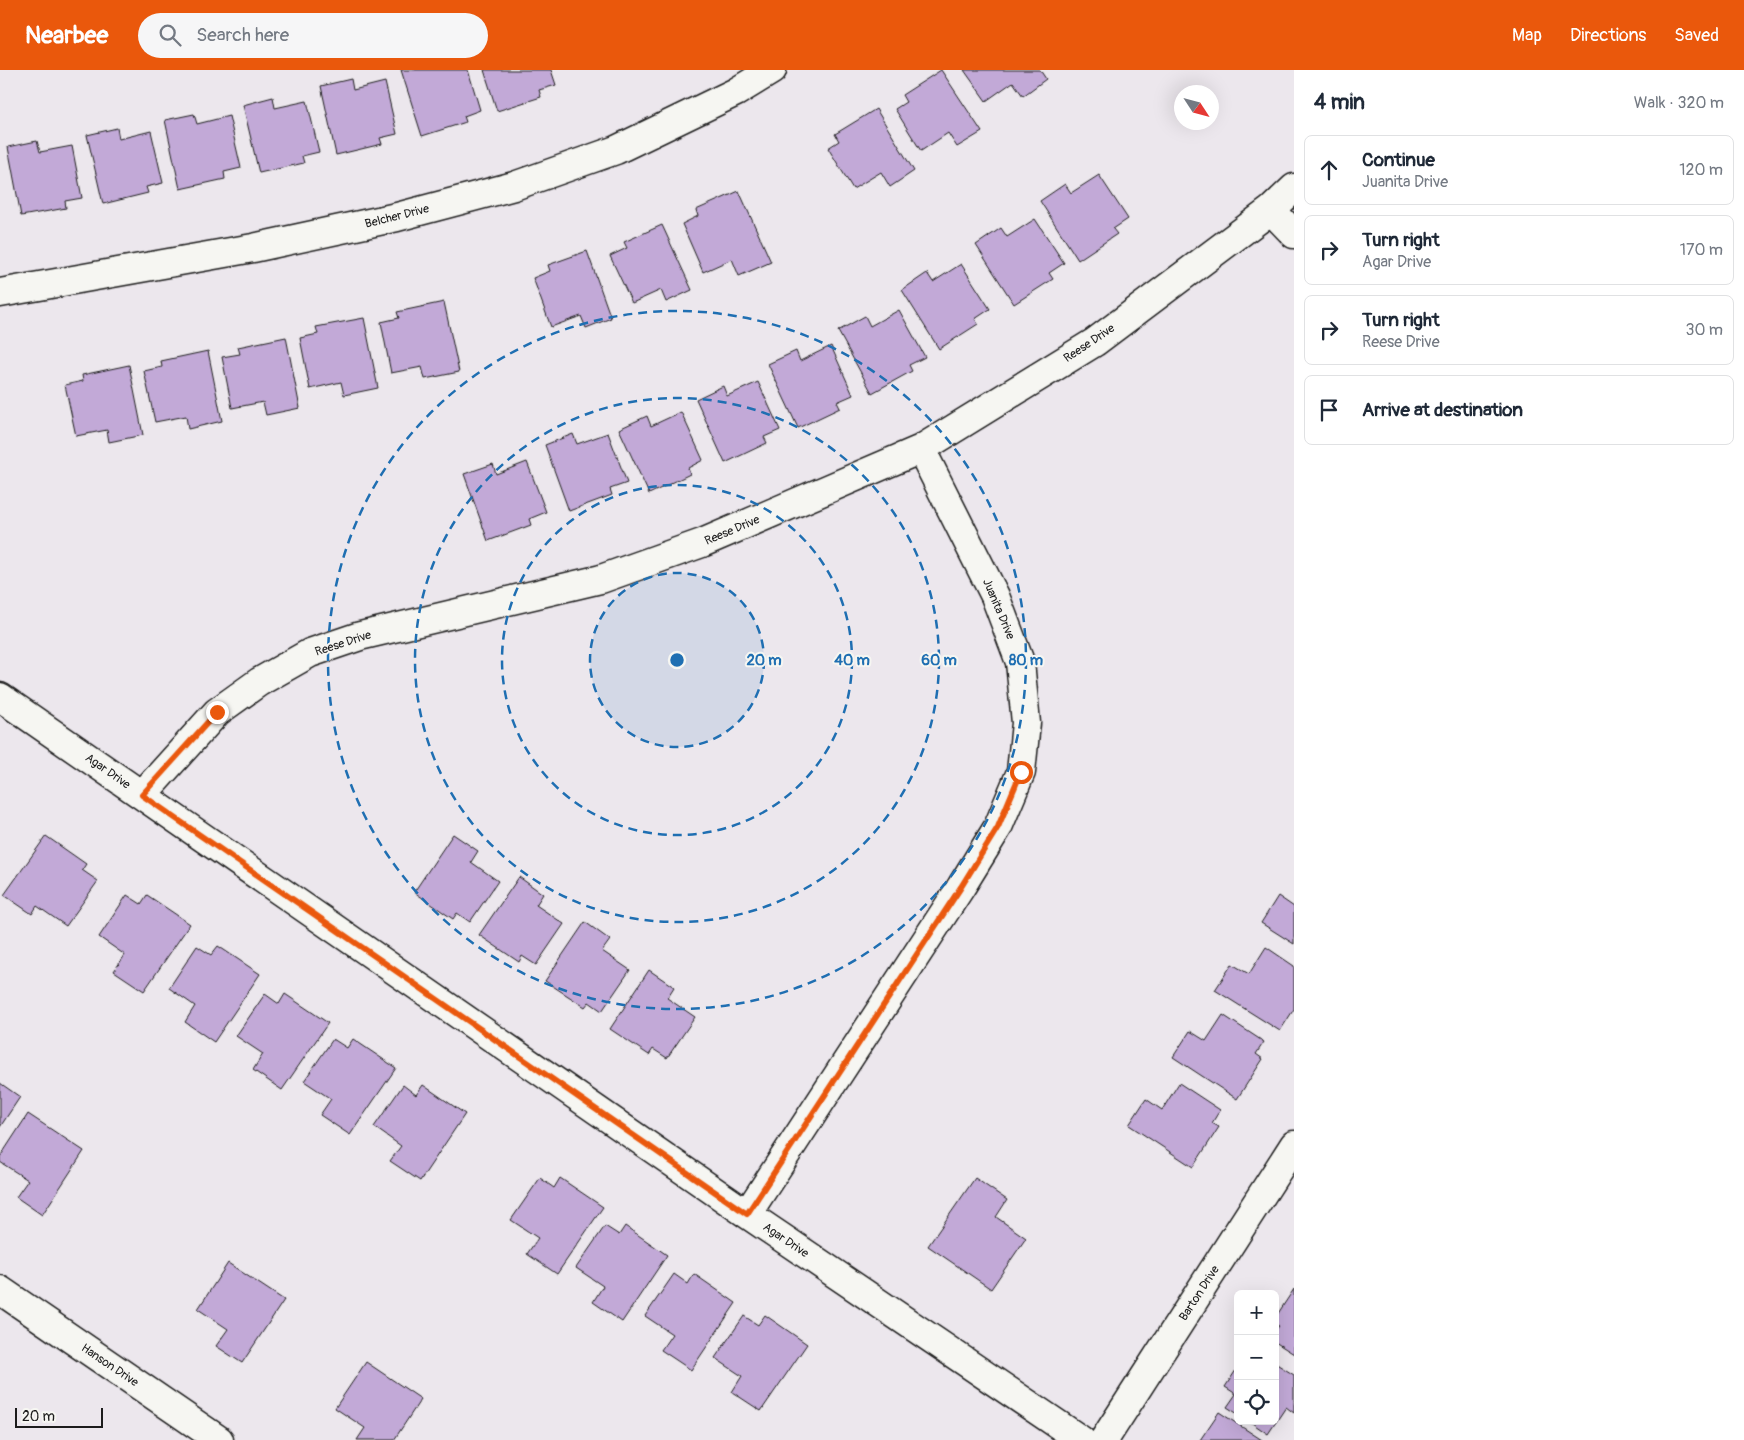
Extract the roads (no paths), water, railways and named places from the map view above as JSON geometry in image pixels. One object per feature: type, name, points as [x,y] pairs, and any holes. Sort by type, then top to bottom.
[{"type":"street","name":"Belcher Drive","points":[[0,293],[253,248],[397,217],[514,186],[616,150],[736,92],[772,70]]},
{"type":"street","name":"Reese Drive","points":[[142,795],[217,712],[259,682],[310,653],[360,636],[601,579],[702,543],[921,449],[1095,342],[1271,210],[1294,188]]},
{"type":"street","points":[[1271,210],[1294,234]]},
{"type":"street","name":"Juanita Drive","points":[[747,1214],[961,887],[998,827],[1021,772],[1026,722],[1020,662],[995,596],[921,449]]},
{"type":"street","name":"Agar Drive","points":[[0,697],[747,1214],[1081,1440]]},
{"type":"street","name":"Barton Drive","points":[[1104,1440],[1294,1146]]},
{"type":"street","name":"Hanson Drive","points":[[0,1290],[219,1440]]}]
